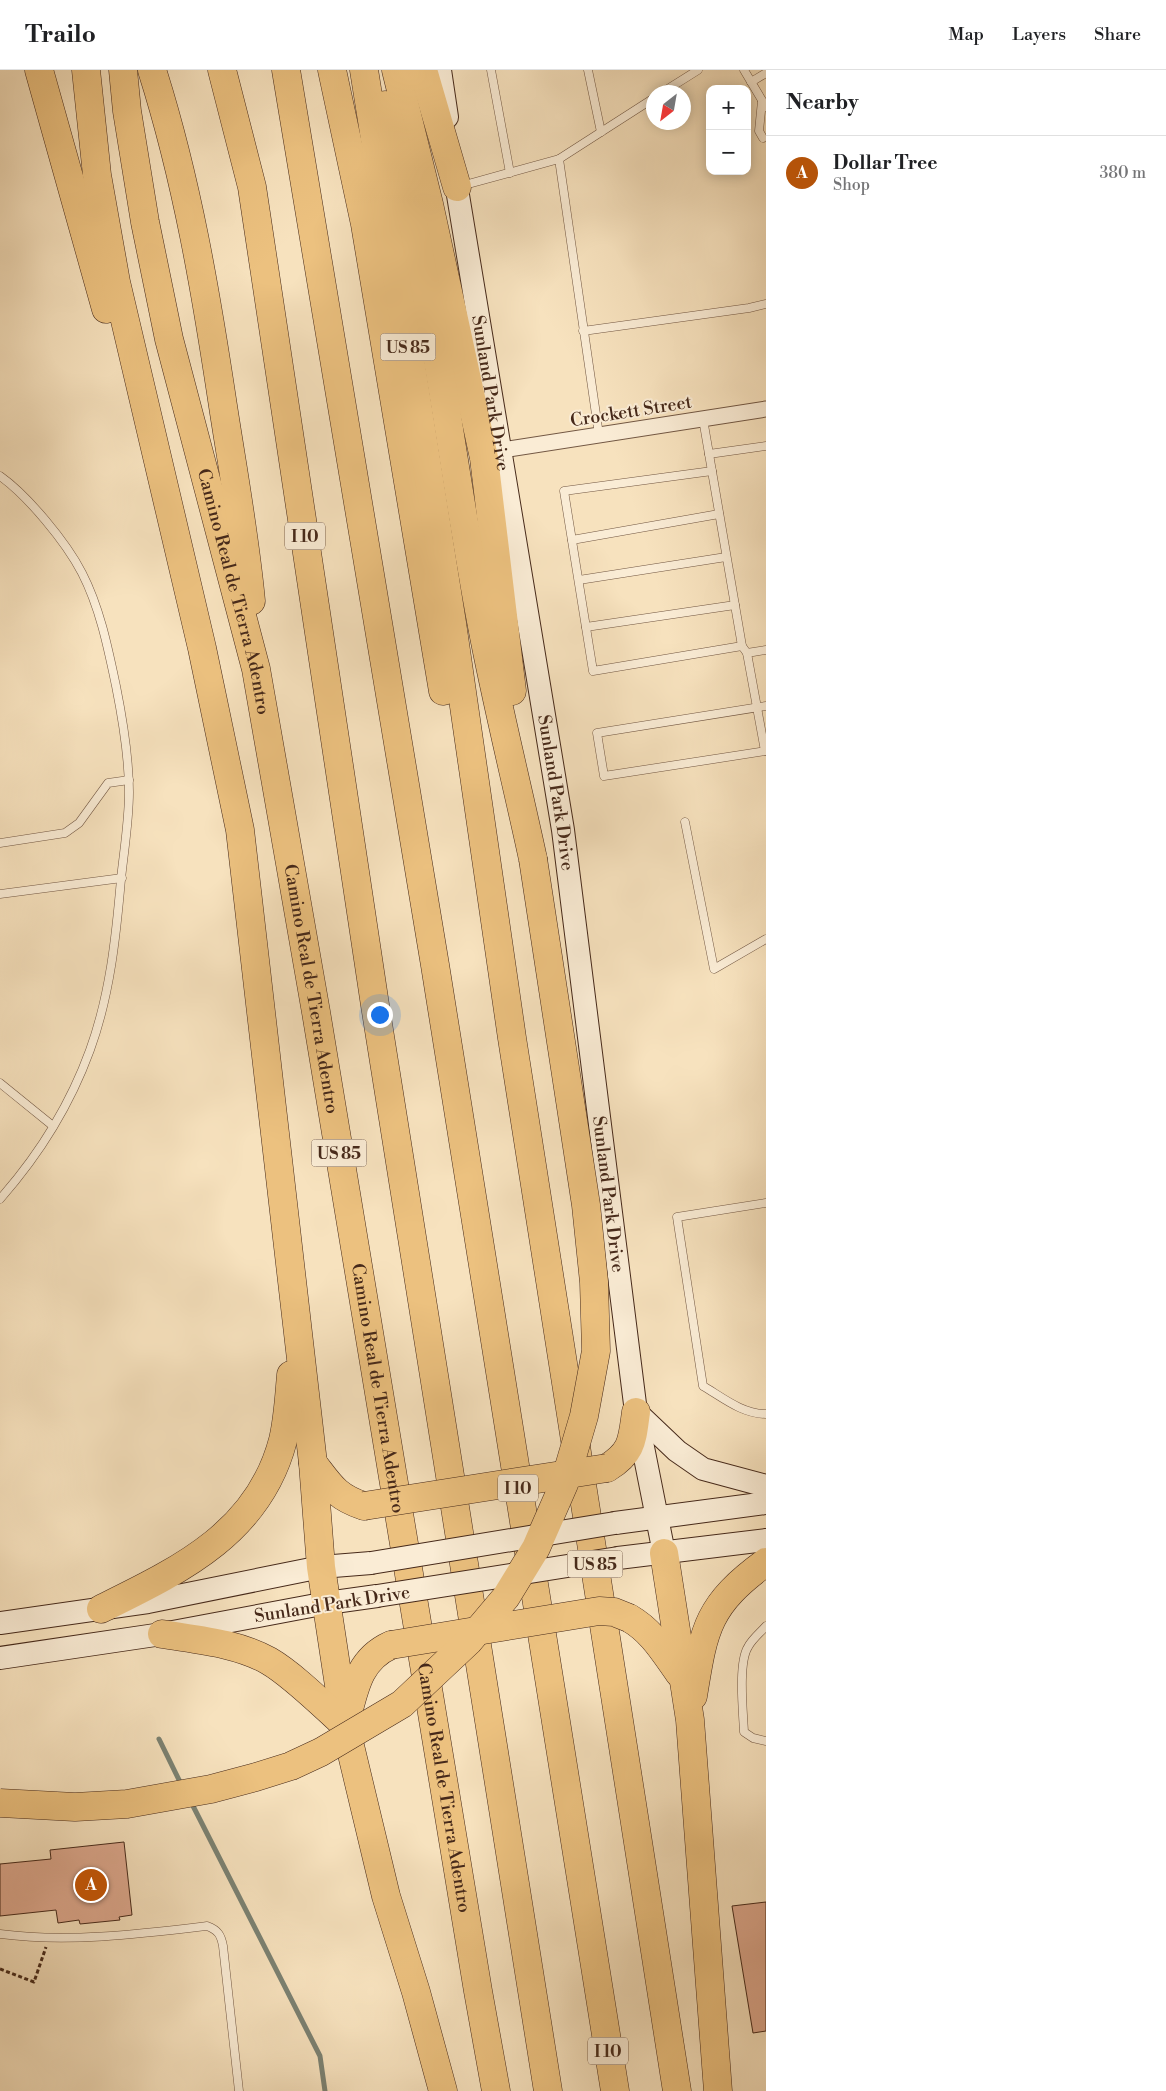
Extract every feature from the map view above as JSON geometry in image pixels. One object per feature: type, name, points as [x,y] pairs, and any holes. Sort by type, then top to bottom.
[{"type":"highway","points":[[39,70],[100,290],[156,457]]},
{"type":"highway","name":"Camino Real de Tierra Adentro","points":[[124,70],[127,111],[145,222],[169,339],[256,669],[316,1012],[496,2091]]},
{"type":"highway","points":[[152,70],[180,170],[193,226],[212,333],[248,562],[256,669]]},
{"type":"highway","name":"I 10","points":[[222,70],[252,188],[375,1005],[548,2091]]},
{"type":"highway","name":"I 10","points":[[286,70],[437,975],[615,2091]]},
{"type":"highway","points":[[332,70],[365,224],[457,776],[512,1038]]},
{"type":"highway","name":"US 85","points":[[364,70],[452,623],[512,1038],[677,2091]]},
{"type":"highway","points":[[376,70],[398,151],[427,293],[481,622],[533,859]]},
{"type":"highway","points":[[0,1803],[75,1807],[127,1804],[211,1789],[291,1766],[321,1752],[402,1704],[469,1641],[506,1597],[536,1548],[564,1484],[584,1416],[596,1351],[594,1282],[586,1205],[533,859],[484,458],[429,204],[396,70]]},
{"type":"highway","points":[[423,70],[457,187]]},
{"type":"highway","points":[[86,78],[97,175],[116,282],[202,648],[240,830],[313,1463],[322,1567],[346,1725],[386,1896],[444,2091]]},
{"type":"highway","points":[[101,1609],[160,1580],[199,1556],[232,1527],[261,1491],[278,1455],[287,1421],[296,1317]]},
{"type":"highway","points":[[313,1463],[332,1488],[346,1500],[364,1506],[607,1468],[619,1461],[631,1446],[636,1412]]},
{"type":"highway","points":[[664,1554],[690,1720],[718,2091]]},
{"type":"highway","points":[[690,1720],[701,1646],[711,1618],[731,1591],[743,1579],[766,1562]]},
{"type":"highway","points":[[346,1725],[358,1680],[366,1662],[377,1651],[391,1645],[599,1611],[614,1612],[640,1624],[653,1636],[683,1679]]},
{"type":"highway","points":[[162,1634],[246,1650],[270,1661],[346,1725]]},
{"type":"main road","name":"Sunland Park Drive","points":[[440,70],[457,187],[502,450],[563,830],[636,1412],[664,1554]]},
{"type":"main road","points":[[636,1412],[677,1451],[703,1468],[766,1486]]},
{"type":"main road","name":"Sunland Park Drive","points":[[0,1623],[148,1602],[322,1567],[370,1563],[615,1523],[766,1503]]},
{"type":"main road","name":"Sunland Park Drive","points":[[0,1658],[162,1634],[327,1603],[618,1558],[664,1554],[766,1540]]},
{"type":"street","name":"Crockett Street","points":[[502,450],[766,409]]},
{"type":"lane","points":[[491,70],[510,173]]},
{"type":"lane","points":[[588,70],[601,132]]},
{"type":"lane","points":[[674,85],[698,70]]},
{"type":"lane","points":[[744,70],[764,104],[759,131],[763,138]]},
{"type":"lane","points":[[751,82],[766,73]]},
{"type":"lane","points":[[757,92],[766,91]]},
{"type":"lane","points":[[457,187],[559,159],[646,103]]},
{"type":"lane","points":[[559,159],[599,435]]},
{"type":"lane","points":[[583,331],[766,304]]},
{"type":"lane","points":[[703,419],[734,605],[742,646],[747,653],[757,708],[766,751],[604,776],[597,733],[757,708],[766,706]]},
{"type":"lane","points":[[709,454],[766,446]]},
{"type":"lane","points":[[712,471],[564,491],[593,671],[742,646]]},
{"type":"lane","points":[[0,1199],[31,1161],[54,1126],[86,1061],[101,1013],[112,964],[129,808],[129,780],[125,738],[112,668],[88,585],[53,531],[24,498],[1,480]]},
{"type":"lane","points":[[572,540],[719,514]]},
{"type":"lane","points":[[579,580],[726,557]]},
{"type":"lane","points":[[586,627],[734,605]]},
{"type":"lane","points":[[747,653],[766,650]]},
{"type":"lane","points":[[0,843],[65,833],[79,823],[108,783],[129,780]]},
{"type":"lane","points":[[685,822],[714,969],[766,938]]},
{"type":"lane","points":[[0,894],[122,878]]},
{"type":"lane","points":[[0,1083],[54,1126]]},
{"type":"lane","points":[[766,1203],[677,1217],[703,1386],[742,1409],[755,1414],[766,1414]]},
{"type":"lane","points":[[766,1626],[748,1646],[743,1658],[744,1732],[752,1738],[766,1741]]},
{"type":"lane","points":[[0,1934],[76,1937],[207,1926],[216,1931],[220,1934],[223,1946],[239,2091]]},
{"type":"path","points":[[0,1969],[34,1982],[46,1951],[46,1937]]},
{"type":"building","points":[[124,1842],[132,1915],[119,1917],[120,1920],[80,1924],[79,1920],[58,1923],[56,1910],[0,1916],[0,1864],[51,1859],[50,1850]]},
{"type":"building","points":[[766,1902],[766,2031],[753,2033],[732,1906]]},
{"type":"waterway","points":[[159,1739],[182,1786]]},
{"type":"waterway","points":[[190,1800],[320,2056],[325,2091]]},
{"type":"place","name":"Dollar Tree","points":[[91,1885]]}]
